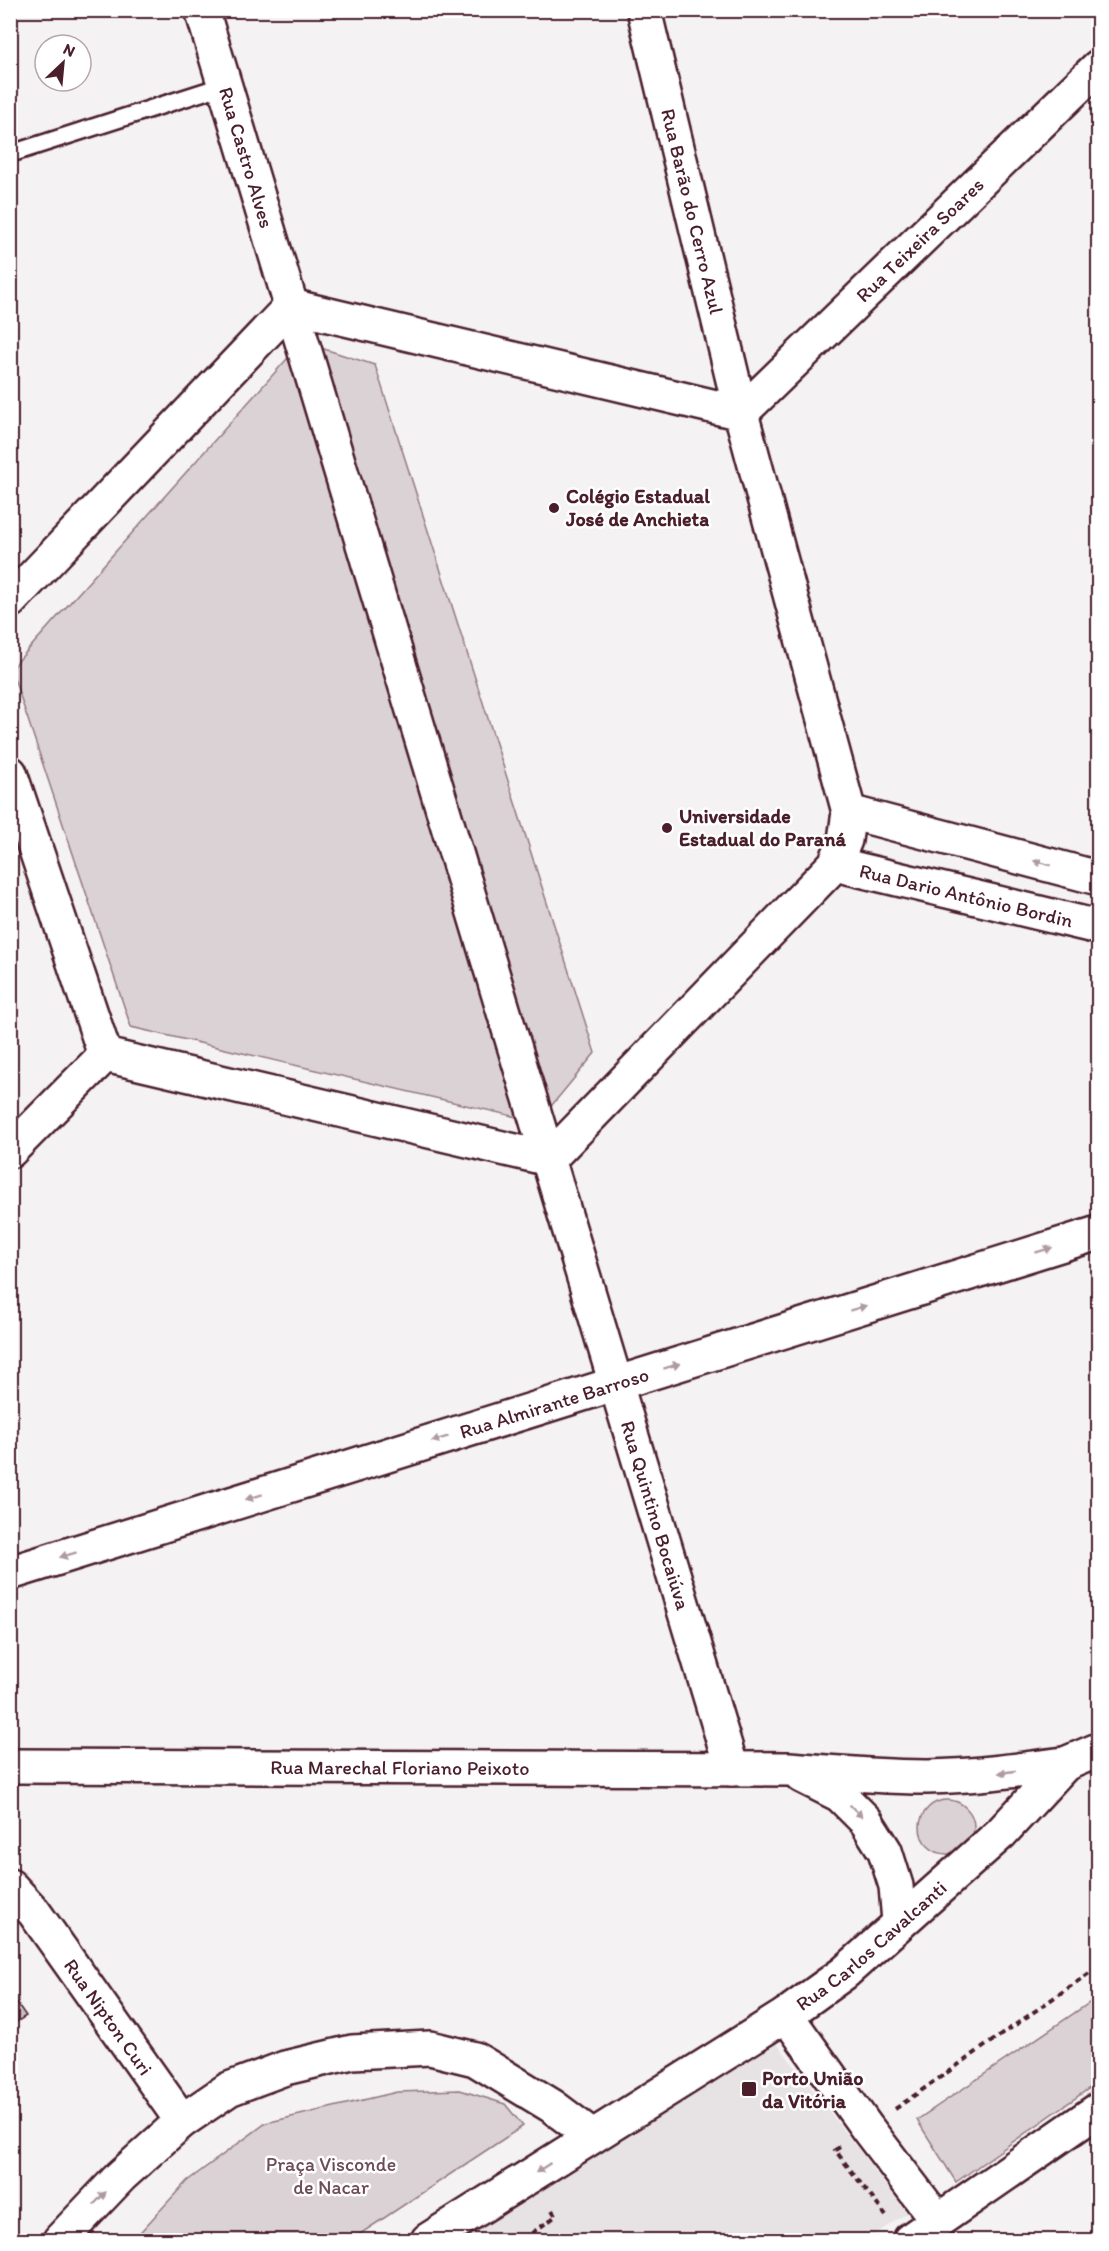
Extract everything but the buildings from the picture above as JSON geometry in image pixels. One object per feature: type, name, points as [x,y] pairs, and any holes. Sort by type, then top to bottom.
[{"type":"street","name":"Rua Castro Alves","points":[[202,10],[549,1159]]},
{"type":"street","name":"Rua Barão do Cerro Azul","points":[[644,10],[741,413],[849,812]]},
{"type":"street","name":"Rua Teixeira Soares","points":[[741,413],[1098,67]]},
{"type":"street","points":[[10,601],[291,306],[741,413]]},
{"type":"street","points":[[10,773],[105,1055]]},
{"type":"street","points":[[105,1055],[549,1159],[835,864],[845,840],[849,812],[1098,878]]},
{"type":"street","name":"Rua Dario Antônio Bordin","points":[[835,864],[1098,927]]},
{"type":"street","points":[[10,1151],[105,1055]]},
{"type":"street","name":"Rua Quintino Bocaiúva","points":[[549,1159],[732,1769]]},
{"type":"street","name":"Rua Almirante Barroso","points":[[10,1573],[1098,1233]]},
{"type":"street","name":"Rua Marechal Floriano Peixoto","points":[[10,1766],[789,1769],[858,1775],[928,1777],[996,1773],[1065,1764],[1098,1749]]},
{"type":"street","name":"Rua Carlos Cavalcanti","points":[[592,2136],[786,2014],[844,1973],[1001,1833],[1065,1764]]},
{"type":"street","name":"Rua Marechal Floriano Peixoto","points":[[789,1769],[840,1795],[866,1821],[885,1851],[896,1887],[899,1922]]},
{"type":"street","name":"Rua Nipton Curi","points":[[10,1863],[34,1912]]},
{"type":"street","name":"Rua Nipton Curi","points":[[10,1886],[34,1912],[182,2121]]},
{"type":"street","points":[[786,2014],[867,2128],[938,2221]]},
{"type":"street","points":[[60,2241],[121,2176],[182,2121],[229,2089],[285,2068],[352,2052],[430,2048],[475,2059],[528,2089],[592,2136],[428,2241]]},
{"type":"street","points":[[901,2232],[938,2221],[1098,2110]]},
{"type":"lane","points":[[10,154],[225,85]]},
{"type":"path","points":[[901,2232],[835,2150],[1098,1967]]},
{"type":"path","points":[[528,2241],[526,2237],[556,2216],[552,2210]]},
{"type":"shaded area","name":"Porto União da Vitória","points":[[772,2037],[907,2213],[866,2240],[462,2240],[575,2158]]},
{"type":"green space","points":[[302,342],[375,365],[595,1053],[538,1122],[131,1027],[11,669]]},
{"type":"green space","points":[[942,1800],[952,1800],[962,1804],[970,1812],[974,1827],[970,1842],[962,1850],[952,1854],[942,1854],[932,1850],[924,1842],[920,1832],[920,1822],[924,1812],[932,1804]]},
{"type":"green space","points":[[1098,1997],[1098,2082],[956,2182],[917,2120]]},
{"type":"green space","name":"Praça Visconde de Nacar","points":[[460,2090],[505,2104],[523,2126],[351,2240],[133,2240],[187,2181],[266,2123],[397,2092]]},
{"type":"place","name":"Colégio Estadual José de Anchieta","points":[[554,508]]},
{"type":"place","name":"Universidade Estadual do Paraná","points":[[667,828]]},
{"type":"place","name":"Porto União da Vitória","points":[[749,2089]]}]
